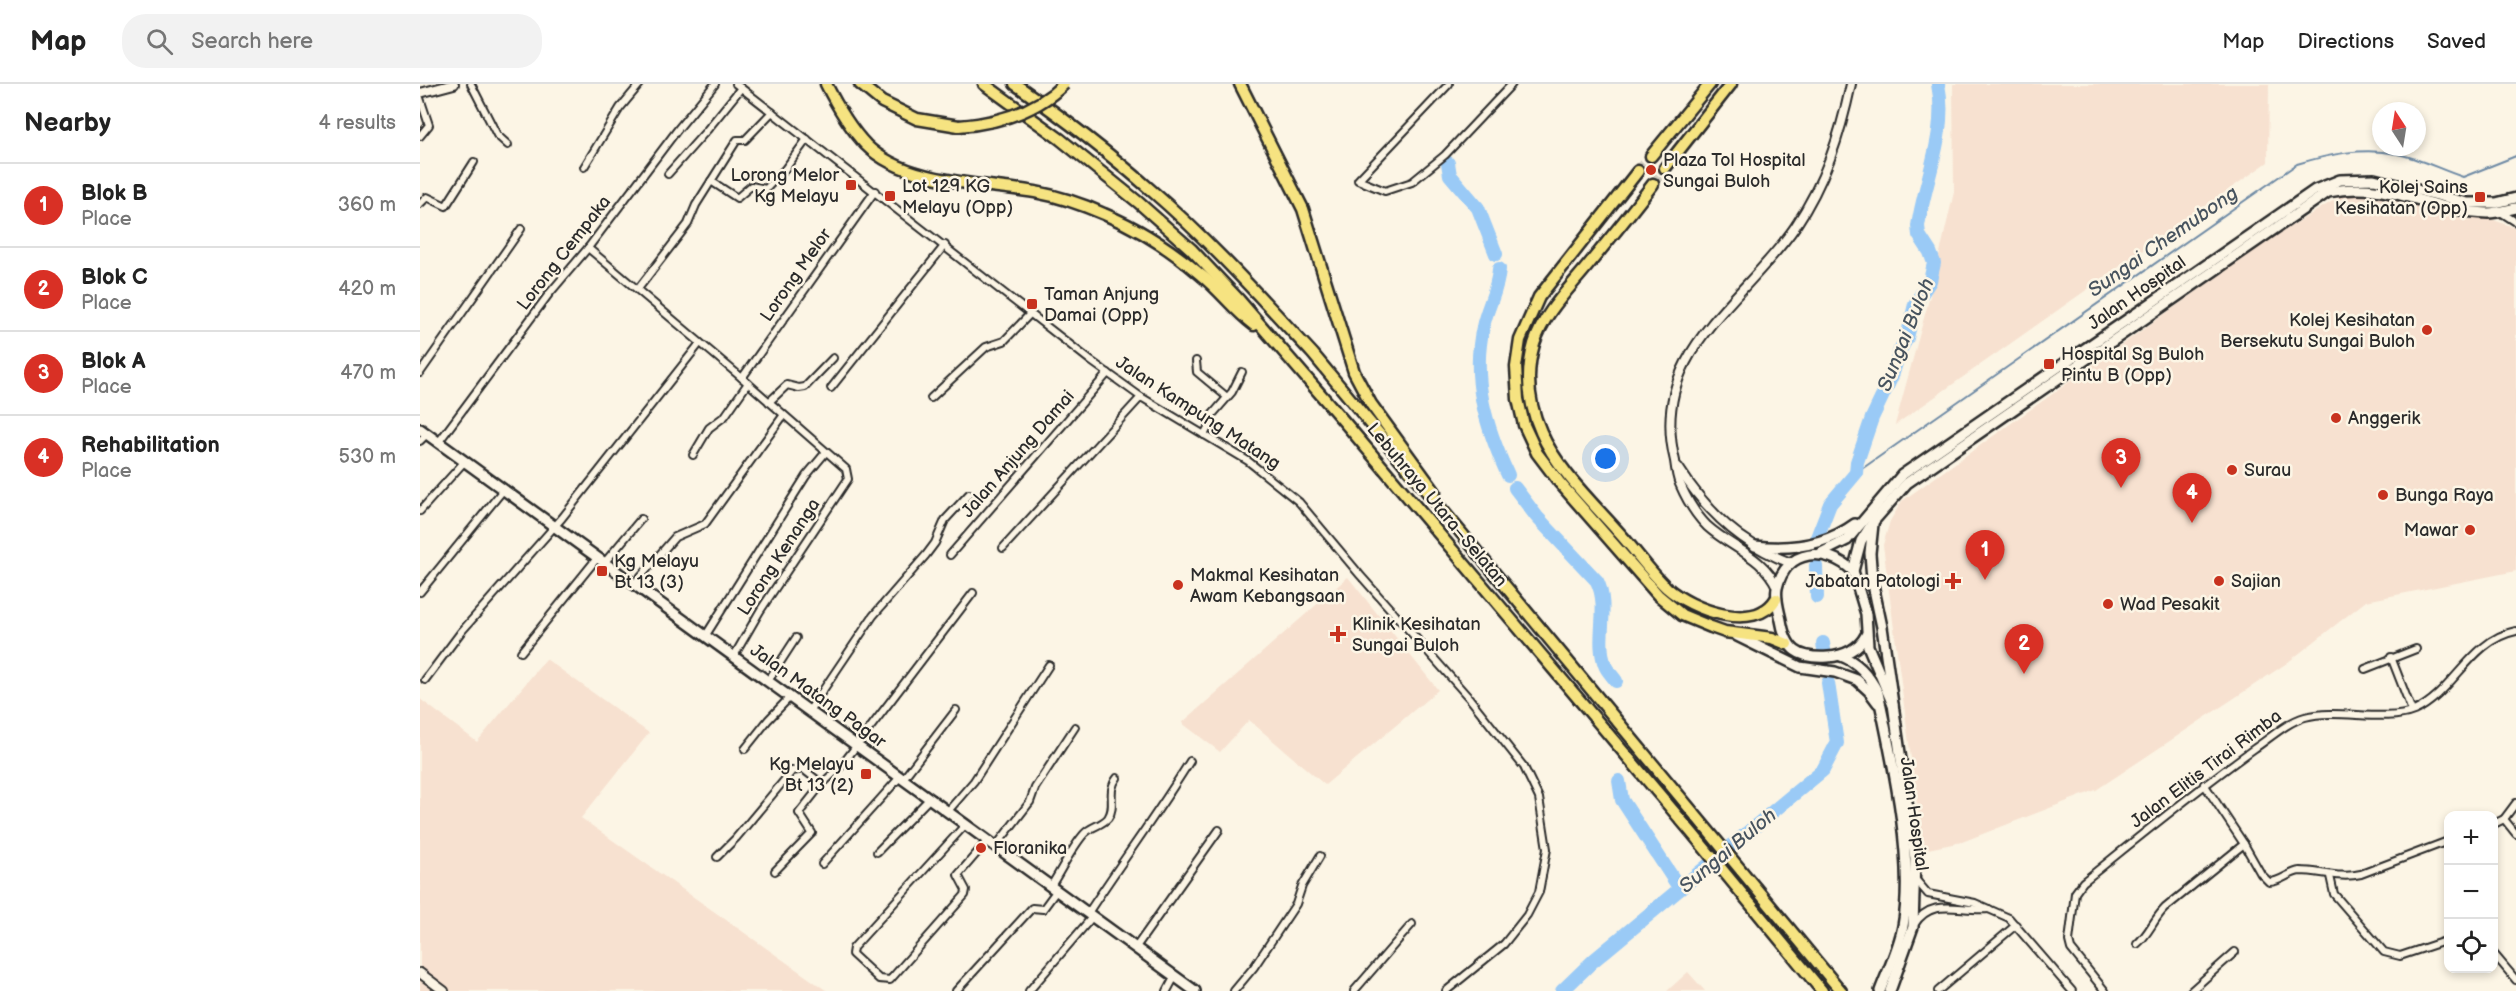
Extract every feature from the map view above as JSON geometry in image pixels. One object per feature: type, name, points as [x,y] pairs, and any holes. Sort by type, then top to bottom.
[{"type":"highway","points":[[826,84],[840,112],[868,146],[902,168],[933,178],[1037,193],[1105,214],[1156,243],[1201,274],[1241,316],[1269,335]]},
{"type":"highway","points":[[860,84],[882,102],[917,119],[959,126],[990,124],[1027,111],[1064,84]]},
{"type":"highway","name":"Lebuhraya Utara–Selatan","points":[[984,84],[1060,139],[1191,249],[1341,418],[1692,833],[1822,991]]},
{"type":"highway","name":"Lebuhraya Utara–Selatan","points":[[1015,84],[1073,125],[1154,192],[1234,270],[1313,354],[1841,991]]},
{"type":"highway","points":[[1240,84],[1303,209],[1354,372],[1371,404],[1483,560]]},
{"type":"highway","points":[[1651,156],[1710,84]]},
{"type":"highway","points":[[1665,168],[1731,84]]},
{"type":"highway","points":[[1638,171],[1539,297],[1520,340],[1516,367],[1518,399],[1524,425],[1537,453],[1559,482],[1659,595],[1682,615],[1725,632],[1758,635],[1787,644]]},
{"type":"highway","points":[[1653,184],[1547,315],[1534,343],[1528,371],[1528,395],[1542,434],[1565,470],[1668,589],[1707,609],[1741,618],[1762,614],[1771,608],[1777,593]]},
{"type":"highway","points":[[1580,245],[1594,258]]},
{"type":"main road","name":"Jalan Hospital","points":[[1821,553],[1846,540],[1870,518],[1902,475],[2314,190],[2340,180],[2374,179],[2468,203],[2516,208]]},
{"type":"main road","name":"Jalan Hospital","points":[[2497,207],[2516,198]]},
{"type":"main road","name":"Jalan Matang Pagar","points":[[422,435],[438,443],[504,489],[1196,991]]},
{"type":"main road","name":"Jalan Hospital","points":[[1870,518],[1853,571],[1866,614],[1866,635],[1872,657],[1893,705]]},
{"type":"main road","name":"Jalan Hospital","points":[[1870,518],[1872,580],[1879,611],[1913,834],[1916,880],[1913,927],[1890,991]]},
{"type":"main road","points":[[1755,546],[1782,549],[1825,541],[1870,518]]},
{"type":"main road","points":[[1853,571],[1835,558],[1821,553],[1804,556],[1791,562],[1777,593],[1787,644],[1804,656],[1815,658],[1841,656],[1855,649],[1866,635]]},
{"type":"main road","points":[[1858,583],[1865,589],[1879,611]]},
{"type":"main road","points":[[1725,632],[1756,644],[1800,667],[1835,672],[1857,680],[1881,707]]},
{"type":"main road","name":"Jalan Hospital","points":[[1841,656],[1849,659],[1869,677],[1878,693],[1896,786],[1907,887],[1903,926],[1880,991]]},
{"type":"street","points":[[420,136],[429,125],[420,96],[454,84]]},
{"type":"street","points":[[471,84],[497,135],[508,145]]},
{"type":"street","points":[[584,167],[620,108],[640,84]]},
{"type":"street","name":"Lorong Cempaka","points":[[438,443],[549,294],[588,248],[715,84]]},
{"type":"street","points":[[1449,84],[1358,180],[1385,191],[1412,182],[1445,154],[1512,84]]},
{"type":"street","points":[[1777,593],[1772,576],[1759,561],[1706,525],[1686,497],[1679,482],[1669,441],[1668,424],[1671,401],[1685,361],[1713,321],[1794,228],[1815,194],[1830,164],[1841,132],[1851,84]]},
{"type":"street","points":[[668,174],[738,86]]},
{"type":"street","name":"Jalan Kampung Matang","points":[[738,86],[1141,398],[1257,467],[1299,502],[1470,699],[1524,767],[1539,798],[1547,849],[1539,892],[1527,915],[1504,944],[1446,991]]},
{"type":"street","points":[[638,289],[688,224],[696,205],[738,140],[746,140],[772,112]]},
{"type":"street","points":[[711,181],[737,198],[751,186],[766,189],[807,139]]},
{"type":"street","points":[[420,204],[427,197],[446,206],[474,162]]},
{"type":"street","name":"Lorong Melor","points":[[742,378],[875,190]]},
{"type":"street","points":[[2497,207],[2516,222]]},
{"type":"street","points":[[420,373],[521,229]]},
{"type":"street","points":[[831,388],[945,245]]},
{"type":"street","points":[[588,248],[826,452],[806,476],[706,635]]},
{"type":"street","points":[[931,398],[986,347],[1004,340],[1030,314]]},
{"type":"street","points":[[424,680],[461,632],[554,525],[700,343]]},
{"type":"street","points":[[769,402],[787,385],[804,387],[833,358]]},
{"type":"street","points":[[1196,361],[1197,372],[1227,396]]},
{"type":"street","points":[[1204,435],[1212,420],[1212,415],[1232,392],[1242,372]]},
{"type":"street","name":"Jalan Anjung Damai","points":[[950,555],[1108,373]]},
{"type":"street","points":[[693,455],[709,428],[725,416],[748,383]]},
{"type":"street","points":[[1003,548],[1141,398]]},
{"type":"street","points":[[634,584],[675,537],[705,524],[783,416]]},
{"type":"street","name":"Lorong Kenanga","points":[[734,656],[760,611],[848,479],[846,469],[826,452]]},
{"type":"street","points":[[420,511],[465,461]]},
{"type":"street","points":[[1675,464],[1709,511],[1755,546],[1791,562]]},
{"type":"street","points":[[420,592],[504,489]]},
{"type":"street","points":[[809,711],[873,616],[926,555],[935,543],[945,520],[969,494]]},
{"type":"street","points":[[521,652],[641,519]]},
{"type":"street","points":[[775,871],[812,833],[799,813],[822,784],[842,766],[901,685],[973,593]]},
{"type":"street","name":"Jalan Elitis Tirai Rimba","points":[[2105,991],[2071,949],[2069,941],[2075,893],[2078,886],[2204,784],[2295,721],[2305,717],[2396,714],[2412,711],[2426,703],[2487,644],[2504,633],[2516,631]]},
{"type":"street","points":[[768,681],[796,638]]},
{"type":"street","points":[[2365,669],[2416,649]]},
{"type":"street","points":[[2391,657],[2412,711]]},
{"type":"street","points":[[948,811],[974,781],[1049,665]]},
{"type":"street","points":[[745,748],[790,697]]},
{"type":"street","points":[[822,864],[902,778],[956,710]]},
{"type":"street","points":[[996,846],[1030,802],[1035,788],[1075,727]]},
{"type":"street","points":[[1029,991],[1091,915],[1114,873],[1157,815],[1190,761]]},
{"type":"street","points":[[717,857],[736,838],[792,771],[803,769],[822,784]]},
{"type":"street","points":[[956,991],[1032,908],[1043,909],[1086,832],[1109,816],[1112,807],[1112,784],[1117,778]]},
{"type":"street","points":[[2204,784],[2261,874],[2269,882],[2276,882],[2299,871],[2346,877],[2361,874],[2444,843]]},
{"type":"street","points":[[877,852],[930,798]]},
{"type":"street","points":[[2498,822],[2504,819],[2516,804]]},
{"type":"street","points":[[2504,819],[2516,834]]},
{"type":"street","points":[[966,824],[853,948],[852,954],[879,979],[890,980],[965,895],[966,890],[958,875],[988,840]]},
{"type":"street","points":[[1136,947],[1219,830]]},
{"type":"street","points":[[2137,944],[2149,933],[2157,916],[2165,908],[2244,844]]},
{"type":"street","points":[[1234,991],[1254,967],[1296,904],[1302,886],[1320,856]]},
{"type":"street","points":[[2330,876],[2334,894],[2384,952],[2400,956],[2444,941]]},
{"type":"street","points":[[1916,880],[1928,894],[1975,903],[2009,918],[2072,991]]},
{"type":"street","points":[[1913,927],[1921,914],[1937,907],[1974,911],[1990,909]]},
{"type":"street","points":[[1354,991],[1412,924]]},
{"type":"street","points":[[1938,991],[2016,925]]},
{"type":"street","points":[[2191,991],[2235,952]]},
{"type":"street","points":[[2498,960],[2516,980]]},
{"type":"street","points":[[420,973],[444,991]]},
{"type":"street","points":[[1167,991],[1175,976]]},
{"type":"shaded area","points":[[1953,84],[2269,84],[2268,162],[1895,425],[1931,292],[1954,192]]},
{"type":"shaded area","points":[[2370,193],[2467,220],[2485,217],[2516,228],[2516,571],[2366,601],[2287,663],[2096,790],[1962,842],[1923,850],[1883,545],[1890,521],[1902,501],[2273,237],[2341,196]]},
{"type":"shaded area","name":"Klinik Kesihatan Sungai Buloh","points":[[1348,577],[1438,690],[1325,785],[1249,720],[1220,752],[1182,723]]},
{"type":"shaded area","points":[[546,659],[649,733],[581,818],[827,991],[420,991],[420,699],[477,742]]},
{"type":"shaded area","points":[[1688,972],[1705,991],[1667,991]]},
{"type":"waterway","name":"Sungai Buloh","points":[[1816,540],[1830,504],[1856,473],[1857,462],[1872,418],[1907,338],[1915,304],[1930,281],[1934,263],[1919,235],[1918,226],[1938,138],[1940,120],[1938,84]]},
{"type":"waterway","name":"Sungai Chemubong","points":[[1856,473],[2297,164],[2322,157],[2372,151],[2414,158],[2463,177],[2516,156]]},
{"type":"waterway","points":[[1448,163],[1450,175],[1478,208],[1496,254]]},
{"type":"waterway","points":[[1499,269],[1497,284],[1483,327],[1479,366],[1487,421],[1508,475]]},
{"type":"waterway","points":[[1515,488],[1537,517],[1597,581],[1601,591],[1603,612],[1602,655],[1606,667],[1616,681]]},
{"type":"waterway","name":"Sungai Buloh","points":[[1816,566],[1817,597]]},
{"type":"waterway","name":"Sungai Buloh","points":[[1823,643],[1825,656]]},
{"type":"waterway","name":"Sungai Buloh","points":[[1562,991],[1593,961],[1823,770],[1837,743],[1828,683]]},
{"type":"waterway","points":[[1619,781],[1622,800],[1680,889]]},
{"type":"tunnel","points":[[1638,171],[1651,156]]},
{"type":"tunnel","points":[[1653,184],[1665,168]]},
{"type":"place","name":"Plaza Tol Hospital Sungai Buloh","points":[[1651,170]]},
{"type":"place","name":"Lorong Melor Kg Melayu","points":[[851,185]]},
{"type":"place","name":"Lot 129 KG Melayu (Opp)","points":[[890,196]]},
{"type":"place","name":"Kolej Sains Kesihatan (Opp)","points":[[2480,197]]},
{"type":"place","name":"Taman Anjung Damai (Opp)","points":[[1032,304]]},
{"type":"place","name":"Kolej Kesihatan Bersekutu Sungai Buloh","points":[[2427,330]]},
{"type":"place","name":"Hospital Sg Buloh Pintu B (Opp)","points":[[2049,364]]},
{"type":"place","name":"Anggerik","points":[[2336,418]]},
{"type":"place","name":"Surau","points":[[2232,470]]},
{"type":"place","name":"Blok A","points":[[2121,488]]},
{"type":"place","name":"Bunga Raya","points":[[2383,495]]},
{"type":"place","name":"Rehabilitation","points":[[2192,523]]},
{"type":"place","name":"Mawar","points":[[2470,530]]},
{"type":"place","name":"Kg Melayu Bt 13 (3)","points":[[602,571]]},
{"type":"place","name":"Blok B","points":[[1985,580]]},
{"type":"place","name":"Jabatan Patologi","points":[[1953,581]]},
{"type":"place","name":"Sajian","points":[[2219,581]]},
{"type":"place","name":"Makmal Kesihatan Awam Kebangsaan","points":[[1178,585]]},
{"type":"place","name":"Wad Pesakit","points":[[2108,604]]},
{"type":"place","name":"Klinik Kesihatan Sungai Buloh","points":[[1338,634]]},
{"type":"place","name":"Blok C","points":[[2024,674]]},
{"type":"place","name":"Kg Melayu Bt 13 (2)","points":[[866,774]]},
{"type":"place","name":"Floranika","points":[[981,848]]}]
